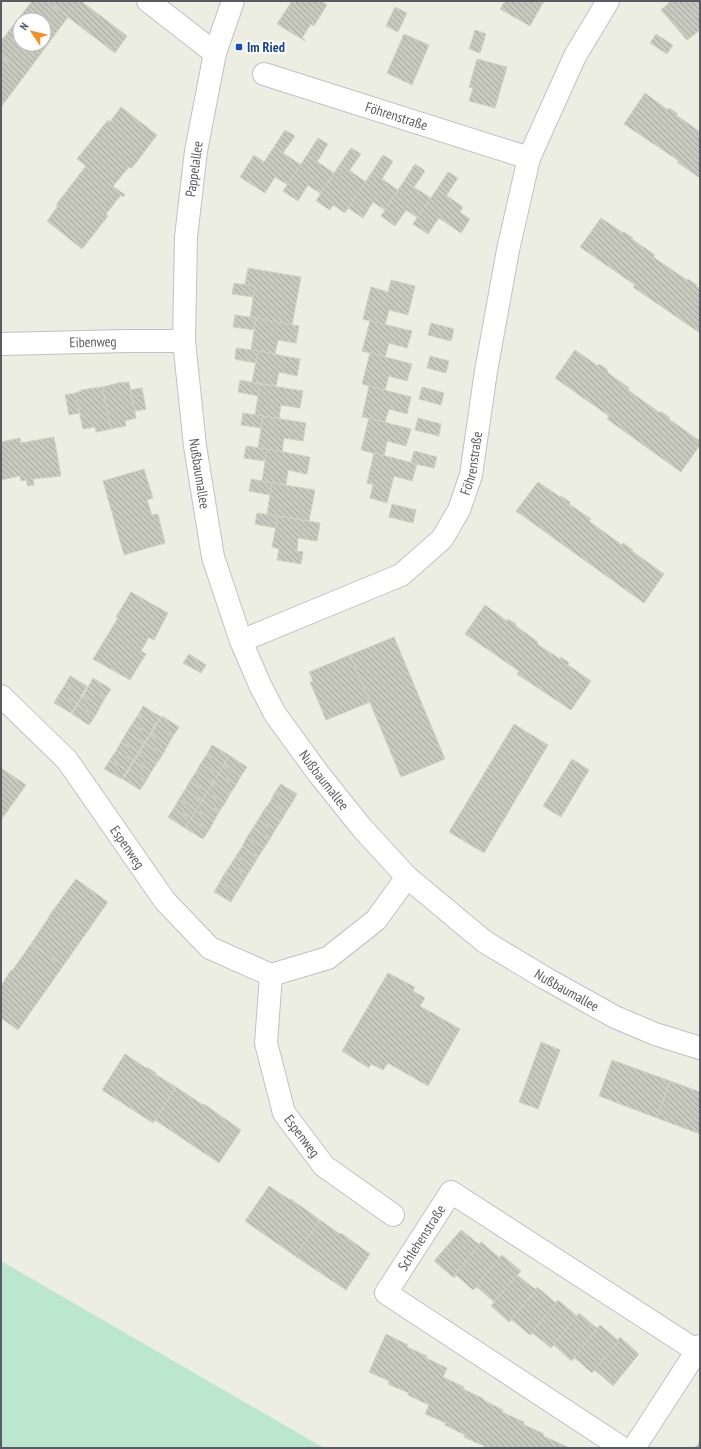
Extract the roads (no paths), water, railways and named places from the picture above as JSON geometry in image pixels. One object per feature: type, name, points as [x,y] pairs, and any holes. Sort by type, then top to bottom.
[{"type":"street","points":[[148,1],[215,53]]},
{"type":"street","name":"Pappelallee","points":[[184,341],[186,237],[196,151],[215,53],[233,1]]},
{"type":"street","name":"Föhrenstraße","points":[[241,641],[401,575],[442,539],[459,510],[471,475],[486,371],[508,250],[529,158],[575,56],[608,1]]},
{"type":"street","name":"Föhrenstraße","points":[[264,74],[529,158]]},
{"type":"street","name":"Eibenweg","points":[[1,344],[184,341]]},
{"type":"street","name":"Nußbaumallee","points":[[184,341],[195,446],[213,557],[241,641],[260,685],[275,714],[318,773],[362,828],[407,877],[485,942],[615,1017],[655,1034],[700,1048]]},
{"type":"street","name":"Espenweg","points":[[1,696],[67,760],[165,901],[210,948],[271,975],[266,1043],[284,1113],[324,1166],[393,1215]]},
{"type":"street","points":[[271,975],[328,958],[376,920],[407,877]]},
{"type":"street","name":"Schlehenstraße","points":[[622,1448],[386,1293],[451,1192],[698,1348],[634,1448]]},
{"type":"place","name":"Im Ried","points":[[239,47]]}]
